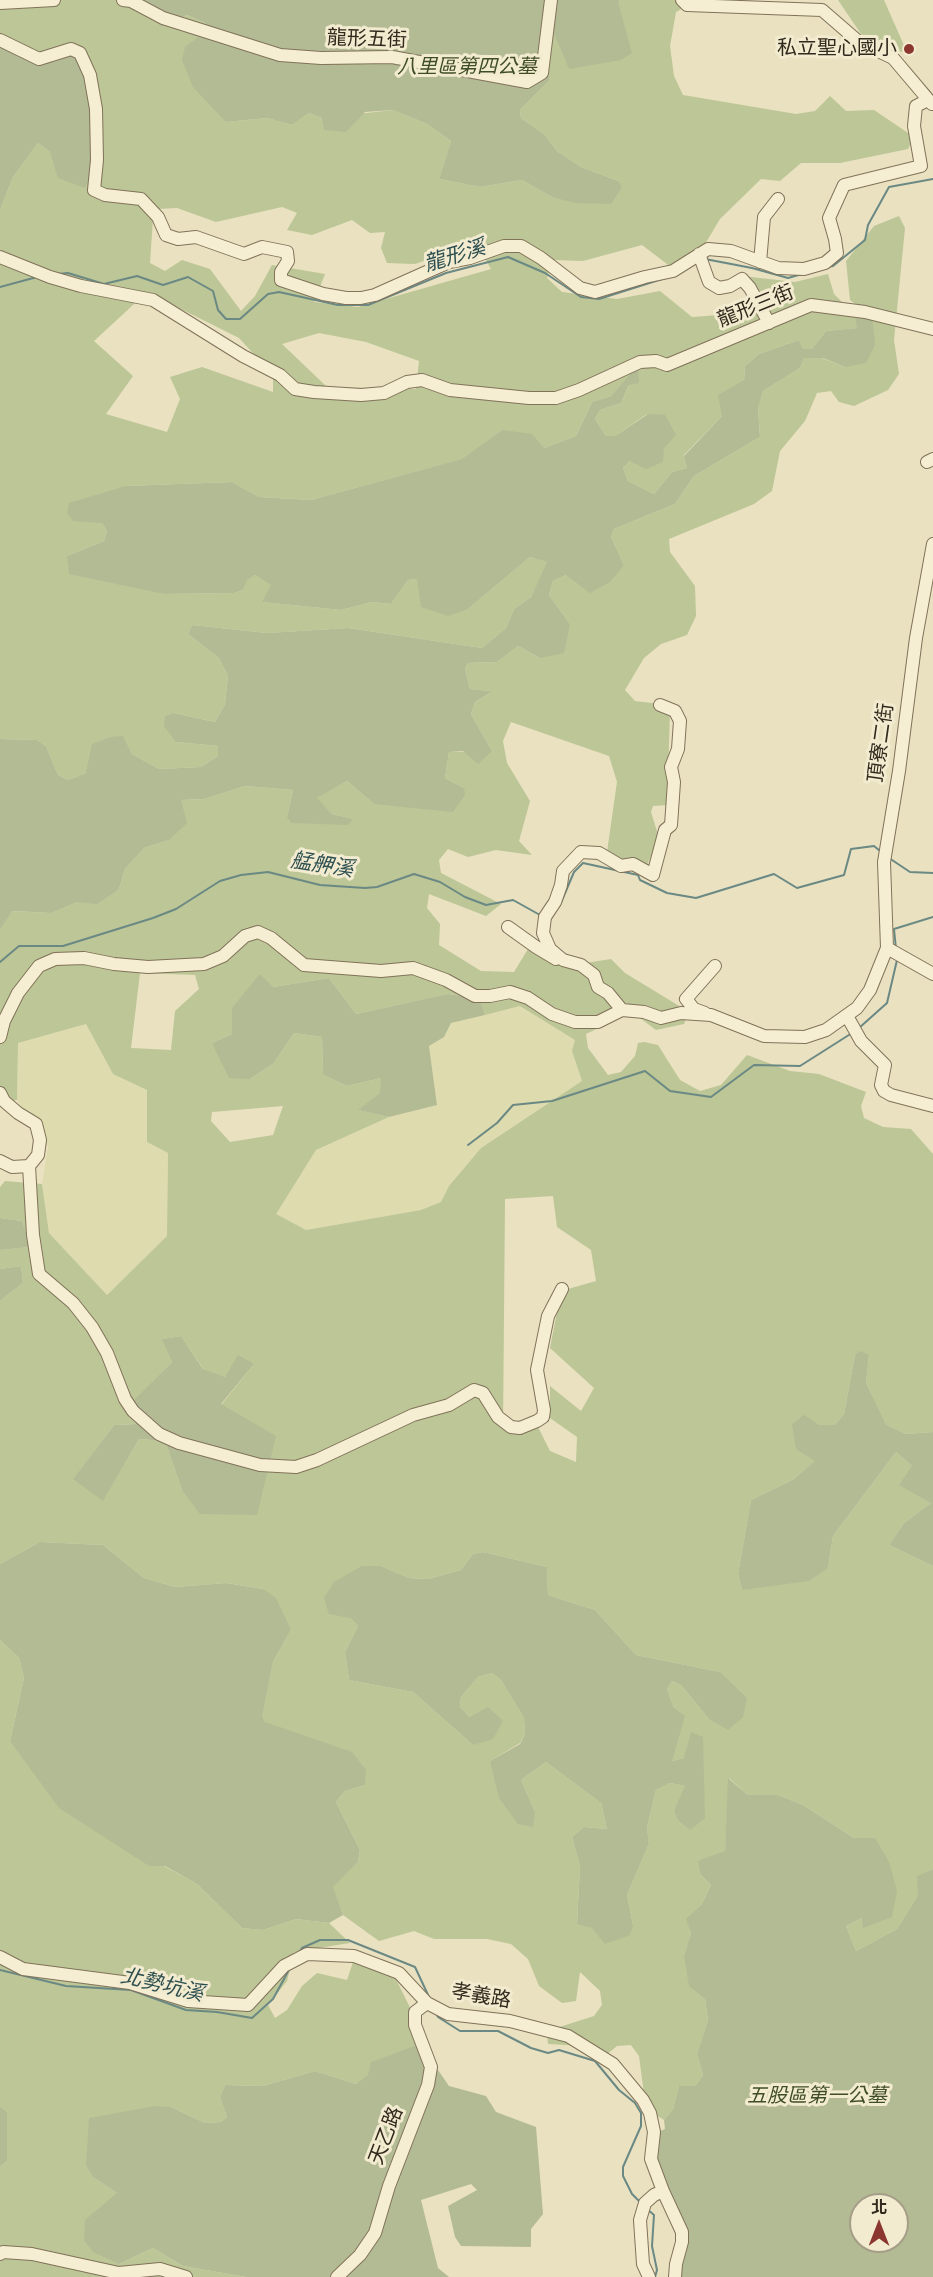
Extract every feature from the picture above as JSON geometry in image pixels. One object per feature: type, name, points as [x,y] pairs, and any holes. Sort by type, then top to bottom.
[{"type":"street","points":[[0,3],[54,0]]},
{"type":"street","name":"龍形五街","points":[[123,0],[131,1],[163,18],[280,55],[321,58],[392,57],[527,82],[542,73],[551,0]]},
{"type":"street","points":[[0,40],[39,59],[71,49],[80,53],[90,75],[96,109],[97,160],[94,190],[105,195],[141,199],[158,217],[166,235],[178,239],[196,237],[244,254],[262,247],[287,252],[288,261],[281,272],[281,280],[323,294],[361,298],[449,262],[470,258],[504,246],[521,246],[541,258],[580,288],[595,292],[673,271],[708,249],[731,251],[778,268],[804,269],[825,263],[837,253],[829,218],[844,185],[921,166],[914,126],[916,106],[931,103],[893,58],[859,42],[822,10],[687,5],[682,0]]},
{"type":"street","points":[[760,262],[764,217],[778,199]]},
{"type":"street","points":[[699,254],[709,282],[719,288],[730,286],[742,279],[750,288],[769,323]]},
{"type":"street","name":"龍形三街","points":[[0,257],[50,277],[81,286],[153,300],[234,351],[280,375],[295,388],[314,392],[361,395],[384,393],[407,382],[422,380],[450,390],[471,393],[556,398],[640,362],[656,361],[667,365],[811,305],[865,312],[933,329]]},
{"type":"street","name":"頂寮二街","points":[[711,1015],[764,1036],[805,1037],[850,1020],[870,990],[887,948],[884,862],[899,771],[916,638],[933,544]]},
{"type":"street","points":[[563,960],[550,949],[543,933],[545,917],[555,902],[561,885],[562,871],[581,852],[599,853],[621,866],[633,864],[654,875],[665,830],[672,825],[674,782],[671,768],[678,749],[680,721],[675,711],[660,705]]},
{"type":"street","points":[[508,927],[555,959],[581,964],[594,975],[598,987],[608,993],[622,1010]]},
{"type":"street","points":[[0,1037],[4,1021],[18,993],[39,966],[55,959],[84,958],[148,967],[204,964],[223,956],[245,936],[258,932],[271,938],[304,965],[381,970],[413,968],[446,980],[475,996],[510,992],[528,998],[552,1014],[575,1022],[598,1022],[622,1010],[644,1012],[661,1018],[681,1013],[711,1015]]},
{"type":"street","points":[[887,948],[933,974]]},
{"type":"street","points":[[711,1015],[694,1009],[686,999],[715,966]]},
{"type":"street","points":[[850,1020],[861,1041],[885,1065],[881,1085],[885,1091],[891,1095],[933,1106]]},
{"type":"street","points":[[0,1093],[4,1101],[36,1124],[40,1140],[38,1155],[29,1166],[33,1235],[39,1274],[73,1303],[92,1327],[107,1353],[125,1399],[133,1411],[159,1434],[179,1443],[260,1465],[296,1467],[318,1461],[413,1414],[450,1405],[474,1390],[483,1394],[498,1417],[511,1427],[520,1428],[543,1417],[544,1410],[537,1370],[548,1316],[562,1289]]},
{"type":"street","points":[[0,1161],[12,1167],[29,1166]]},
{"type":"street","name":"孝義路","points":[[0,1957],[23,1969],[130,1983],[188,2001],[248,2005],[284,1966],[307,1954],[354,1956],[399,1973],[427,2002],[448,2014],[510,2021],[567,2036],[613,2064],[643,2100],[650,2113],[654,2132],[651,2159],[682,2232],[675,2277]]},
{"type":"street","name":"天乙路","points":[[337,2277],[360,2255],[375,2233],[389,2186],[428,2085],[431,2067],[415,2025],[415,2012],[427,2002]]},
{"type":"street","points":[[649,2277],[644,2264],[640,2220],[645,2203],[663,2191]]},
{"type":"street","points":[[0,2254],[33,2254],[118,2273],[160,2269],[186,2277]]},
{"type":"shaded area","points":[[520,1006],[576,1040],[572,1051],[582,1081],[481,1148],[449,1186],[441,1202],[421,1210],[306,1230],[275,1214],[316,1150],[389,1117],[437,1104],[429,1046],[444,1037],[451,1023]]},
{"type":"shaded area","points":[[86,1024],[113,1074],[147,1090],[147,1142],[168,1153],[167,1236],[107,1295],[49,1233],[42,1184],[48,1147],[17,1100],[18,1043]]},
{"type":"green space","points":[[0,0],[123,0],[162,27],[187,15],[205,23],[209,29],[226,122],[267,118],[292,125],[309,113],[322,118],[393,110],[427,124],[451,141],[439,179],[480,187],[522,180],[552,197],[618,181],[581,167],[557,151],[544,134],[521,118],[520,110],[550,80],[541,43],[550,25],[620,0],[697,0],[676,12],[670,46],[674,76],[683,95],[796,114],[815,111],[830,96],[846,111],[874,110],[914,137],[908,149],[840,163],[801,163],[780,181],[761,179],[720,219],[702,249],[671,267],[642,245],[583,261],[553,260],[547,278],[562,292],[617,299],[660,291],[692,317],[747,313],[756,302],[734,275],[795,282],[828,274],[834,294],[855,315],[858,328],[826,331],[812,349],[803,349],[799,340],[759,354],[745,366],[744,380],[722,416],[684,455],[687,468],[672,472],[654,494],[628,481],[623,468],[630,461],[647,414],[615,436],[606,436],[595,419],[600,410],[621,403],[638,366],[611,396],[592,402],[576,436],[544,448],[502,430],[463,459],[311,500],[259,497],[232,482],[126,486],[102,523],[107,531],[104,541],[67,556],[164,594],[234,593],[243,590],[246,580],[255,575],[272,585],[263,602],[341,610],[372,602],[391,604],[408,580],[417,579],[468,609],[530,557],[548,562],[531,597],[514,609],[506,628],[482,648],[348,628],[267,633],[192,625],[188,634],[219,658],[228,676],[225,704],[215,722],[174,713],[176,742],[218,746],[218,756],[201,767],[159,769],[132,754],[123,737],[86,773],[68,780],[58,775],[46,746],[37,740],[0,739],[0,210],[13,177],[38,143],[50,152],[72,51],[55,62],[40,60],[0,36]],"holes":[[[282,207],[297,213],[287,230],[312,235],[352,220],[370,233],[385,232],[381,248],[387,263],[415,264],[476,243],[491,269],[358,307],[314,302],[325,274],[272,265],[255,296],[241,311],[210,269],[182,260],[165,271],[150,263],[153,218],[158,209],[177,208],[216,222]],[[147,292],[239,338],[273,375],[273,392],[202,367],[170,377],[180,399],[167,432],[106,414],[133,376],[94,341]],[[319,333],[366,342],[419,361],[416,389],[327,387],[282,344]]]},
{"type":"green space","name":"八里區第四公墓","points":[[123,0],[620,0],[618,2],[632,53],[621,60],[569,69],[551,26],[541,43],[550,80],[520,110],[521,118],[544,134],[557,151],[581,167],[618,181],[622,187],[611,204],[575,203],[552,197],[522,180],[480,187],[439,179],[451,141],[427,124],[393,110],[365,112],[346,132],[324,130],[322,118],[309,113],[292,125],[267,118],[226,122],[193,87],[182,60],[185,47],[209,29],[205,23],[187,15],[162,27]]},
{"type":"green space","points":[[838,0],[884,0],[906,50],[901,52],[861,34]]},
{"type":"green space","points":[[0,36],[40,60],[55,62],[72,51],[92,86],[95,168],[85,188],[58,178],[50,152],[38,143],[13,177],[0,210]]},
{"type":"green space","points":[[899,216],[905,228],[894,340],[899,374],[888,390],[854,406],[839,402],[831,391],[817,393],[805,421],[780,451],[772,491],[754,504],[669,539],[670,552],[695,586],[696,616],[687,635],[661,644],[644,658],[625,690],[635,701],[668,705],[670,712],[667,805],[653,806],[651,812],[659,838],[647,865],[640,869],[607,852],[617,782],[609,756],[511,722],[503,741],[507,763],[530,801],[519,841],[532,855],[496,850],[468,857],[448,849],[439,860],[441,873],[501,904],[486,916],[429,894],[427,908],[440,924],[439,945],[481,971],[514,972],[528,949],[573,965],[611,959],[625,973],[689,1012],[684,1024],[656,1030],[632,1012],[586,1034],[588,1048],[608,1075],[621,1072],[635,1056],[638,1043],[644,1042],[658,1045],[680,1080],[700,1091],[721,1085],[747,1055],[790,1071],[819,1074],[866,1092],[861,1106],[864,1118],[883,1127],[911,1129],[933,1154],[933,1432],[906,1434],[885,1425],[866,1383],[869,1355],[855,1355],[844,1414],[835,1425],[819,1425],[816,1461],[794,1479],[751,1500],[738,1574],[742,1590],[828,1568],[833,1536],[896,1452],[912,1466],[931,1503],[904,1523],[889,1545],[933,1566],[933,1869],[918,1876],[918,1895],[897,1929],[856,1951],[846,1926],[862,1918],[863,1927],[854,1838],[803,1805],[778,1795],[748,1795],[729,1778],[725,1851],[701,1875],[711,1885],[702,1904],[687,1919],[691,1933],[684,1955],[705,1999],[708,2022],[697,2054],[703,2075],[695,2086],[679,2086],[673,2109],[664,2120],[646,2109],[639,2056],[631,2045],[617,2046],[606,2055],[585,2046],[548,2044],[547,2031],[594,2016],[602,2005],[600,1991],[580,1972],[576,2001],[562,2003],[539,1986],[528,1959],[511,1944],[487,1939],[434,1939],[414,1931],[379,1941],[343,1915],[332,1887],[358,1862],[360,1850],[336,1802],[345,1791],[365,1785],[265,1722],[261,1716],[273,1662],[291,1630],[263,1589],[226,1583],[175,1587],[144,1578],[103,1545],[40,1542],[0,1564],[0,1301],[23,1283],[21,1266],[0,1269],[0,1250],[30,1247],[22,1221],[0,1218],[0,1187],[5,1181],[42,1184],[49,1233],[107,1295],[167,1236],[168,1153],[147,1142],[147,1090],[113,1074],[86,1024],[18,1043],[17,1100],[0,1103],[0,930],[11,911],[52,913],[77,902],[119,889],[125,869],[144,848],[169,840],[180,800],[204,799],[245,786],[293,790],[287,817],[353,819],[332,814],[316,798],[347,781],[374,804],[464,788],[445,778],[449,752],[492,751],[471,714],[475,702],[491,693],[470,689],[465,669],[468,663],[497,662],[518,646],[540,658],[570,624],[549,595],[553,581],[566,575],[624,565],[611,537],[614,529],[675,504],[694,476],[760,437],[758,407],[763,391],[800,368],[804,358],[822,358],[845,367],[872,316],[850,300],[846,261],[874,226]],"holes":[[[140,973],[195,975],[199,989],[175,1011],[171,1050],[131,1048]],[[329,978],[356,1014],[449,994],[478,998],[485,1015],[520,1006],[575,1040],[572,1051],[582,1081],[481,1148],[449,1186],[441,1202],[421,1210],[306,1230],[276,1214],[316,1150],[389,1117],[359,1110],[381,1093],[381,1078],[347,1086],[323,1075],[322,1037],[294,1033],[274,1063],[250,1079],[212,1043],[232,1034],[273,987]],[[283,1106],[273,1135],[230,1142],[211,1121],[212,1112]],[[553,1196],[557,1227],[591,1250],[596,1281],[561,1291],[550,1348],[594,1388],[581,1411],[550,1386],[550,1418],[577,1437],[576,1462],[550,1451],[534,1419],[503,1429],[505,1199]],[[181,1336],[204,1370],[224,1377],[254,1364],[221,1405],[182,1490],[165,1441],[139,1439],[103,1500],[74,1478],[114,1425],[136,1424],[129,1406],[172,1362],[163,1339]],[[483,1552],[547,1567],[548,1595],[595,1610],[636,1655],[720,1672],[709,1719],[681,1685],[672,1681],[667,1689],[674,1708],[672,1761],[684,1758],[690,1830],[674,1810],[686,1786],[670,1783],[656,1790],[647,1828],[649,1844],[627,1895],[633,1925],[577,1924],[580,1866],[572,1837],[584,1827],[607,1829],[601,1803],[546,1762],[521,1780],[535,1812],[490,1761],[520,1743],[525,1734],[524,1718],[501,1680],[492,1673],[478,1677],[461,1697],[460,1707],[470,1717],[473,1745],[413,1692],[349,1680],[345,1652],[358,1626],[350,1618],[381,1566],[409,1578],[428,1579],[461,1570],[473,1554]]]},
{"type":"green space","points":[[855,315],[872,316],[875,345],[866,363],[845,367],[823,358],[804,358],[800,368],[763,391],[758,408],[760,437],[694,476],[675,504],[614,529],[611,537],[624,565],[610,582],[590,593],[566,575],[553,581],[549,595],[570,624],[564,653],[540,658],[518,646],[497,662],[468,663],[465,669],[470,689],[492,692],[475,702],[471,714],[492,751],[478,764],[463,751],[449,752],[445,778],[464,788],[465,795],[453,812],[374,804],[347,781],[317,798],[332,814],[353,819],[348,825],[291,823],[287,817],[293,790],[245,786],[204,799],[181,800],[187,823],[169,840],[144,848],[125,869],[119,889],[97,904],[77,902],[52,913],[12,911],[0,930],[0,739],[37,740],[46,746],[58,775],[68,780],[86,773],[92,744],[111,737],[123,736],[132,754],[159,769],[201,767],[218,756],[218,746],[176,742],[164,726],[165,716],[174,713],[215,722],[225,704],[228,676],[219,658],[188,634],[192,625],[267,633],[348,628],[482,648],[506,628],[514,609],[531,597],[547,562],[530,557],[468,609],[448,616],[421,607],[417,579],[408,580],[391,604],[372,602],[341,610],[262,602],[271,585],[255,575],[247,580],[243,590],[234,593],[164,594],[69,574],[67,556],[104,541],[107,531],[102,523],[73,521],[67,513],[69,503],[126,486],[232,482],[259,497],[311,500],[462,459],[502,430],[532,434],[544,448],[576,436],[592,402],[611,396],[638,365],[639,383],[629,385],[621,403],[600,410],[595,419],[606,436],[615,436],[648,414],[665,415],[676,435],[664,448],[663,462],[646,469],[630,461],[623,468],[628,481],[654,494],[672,472],[687,468],[684,456],[722,416],[718,395],[744,380],[745,366],[759,354],[799,340],[803,349],[812,349],[826,331],[857,328]]},
{"type":"green space","points":[[260,974],[273,987],[329,978],[356,1014],[448,994],[479,998],[485,1015],[451,1023],[444,1037],[429,1046],[437,1105],[389,1117],[358,1110],[380,1093],[381,1078],[347,1086],[323,1075],[322,1037],[294,1033],[274,1063],[250,1079],[229,1078],[212,1043],[232,1034],[232,1008]]},
{"type":"green space","points":[[0,1218],[22,1221],[31,1247],[0,1250]]},
{"type":"green space","points":[[21,1266],[23,1283],[0,1301],[0,1269]]},
{"type":"green space","points":[[181,1336],[203,1369],[225,1377],[238,1355],[254,1364],[221,1404],[276,1436],[257,1515],[200,1514],[182,1490],[165,1441],[139,1439],[103,1501],[73,1479],[114,1425],[136,1424],[128,1406],[172,1362],[162,1339]]},
{"type":"green space","points":[[861,1351],[869,1355],[866,1383],[886,1425],[906,1434],[933,1432],[933,1566],[889,1545],[904,1523],[931,1503],[899,1485],[912,1466],[896,1452],[833,1536],[828,1568],[809,1581],[742,1590],[738,1574],[751,1500],[794,1479],[815,1461],[796,1449],[792,1424],[804,1415],[819,1425],[835,1425],[844,1414],[855,1355]]},
{"type":"green space","points":[[40,1542],[103,1545],[144,1578],[175,1587],[226,1583],[263,1589],[276,1598],[291,1630],[273,1662],[262,1716],[265,1722],[352,1752],[366,1770],[365,1785],[345,1791],[336,1802],[360,1850],[358,1862],[333,1887],[343,1915],[329,1923],[296,1919],[263,1930],[242,1928],[197,1884],[165,1866],[149,1866],[59,1808],[10,1741],[24,1678],[19,1658],[0,1640],[0,1564]]},
{"type":"green space","points":[[483,1552],[547,1567],[548,1595],[595,1610],[636,1655],[720,1672],[747,1698],[743,1717],[728,1730],[709,1719],[681,1685],[672,1681],[667,1689],[674,1708],[685,1716],[672,1761],[684,1758],[691,1732],[703,1737],[705,1818],[690,1830],[678,1820],[674,1810],[685,1786],[670,1783],[656,1790],[647,1828],[649,1844],[627,1895],[633,1925],[630,1935],[605,1944],[592,1928],[577,1924],[580,1866],[572,1837],[584,1827],[607,1829],[601,1803],[546,1762],[521,1780],[535,1812],[533,1827],[518,1824],[499,1798],[490,1761],[520,1744],[525,1734],[524,1718],[501,1680],[492,1673],[478,1677],[461,1697],[460,1707],[470,1717],[488,1707],[503,1721],[493,1739],[473,1745],[413,1692],[349,1680],[345,1652],[358,1626],[350,1618],[329,1614],[324,1598],[334,1582],[362,1566],[381,1566],[409,1578],[428,1579],[461,1570],[473,1554]]},
{"type":"green space","points":[[0,1640],[19,1658],[24,1678],[10,1741],[149,1866],[164,1866],[197,1884],[242,1928],[263,1930],[296,1919],[329,1923],[350,1943],[294,1952],[287,1981],[268,2005],[275,2018],[287,2010],[302,1986],[317,1973],[347,1980],[354,1959],[390,1967],[421,2030],[420,2044],[356,2084],[315,2071],[263,2086],[225,2085],[220,2097],[227,2117],[221,2122],[205,2123],[171,2107],[93,2177],[117,2193],[119,2264],[153,2248],[183,2266],[246,2277],[0,2277],[0,2167],[7,2161],[7,2112],[0,2106]]},
{"type":"green space","name":"五股區第一公墓","points":[[728,1778],[748,1795],[778,1795],[803,1805],[854,1838],[875,1838],[889,1862],[897,1891],[892,1917],[863,1928],[862,1918],[846,1926],[856,1951],[897,1929],[918,1895],[917,1876],[933,1869],[933,2277],[678,2277],[683,2247],[652,2159],[656,2133],[665,2129],[664,2120],[673,2109],[679,2086],[695,2086],[703,2075],[697,2054],[708,2021],[705,1999],[689,1986],[684,1955],[691,1933],[686,1919],[702,1904],[711,1885],[701,1875],[698,1861],[725,1851]]},
{"type":"green space","points":[[420,2044],[449,2086],[486,2096],[496,2112],[536,2127],[543,2214],[531,2229],[531,2247],[461,2246],[455,2237],[448,2206],[477,2190],[471,2184],[421,2200],[438,2268],[449,2277],[246,2277],[183,2266],[153,2248],[119,2264],[93,2252],[84,2240],[85,2220],[117,2193],[93,2177],[86,2165],[89,2118],[155,2106],[171,2107],[205,2123],[221,2122],[227,2117],[220,2097],[225,2085],[263,2086],[315,2071],[356,2084],[368,2075],[371,2062]]},
{"type":"green space","points":[[0,2106],[7,2112],[7,2161],[0,2167]]},
{"type":"waterway","name":"龍形溪","points":[[827,267],[833,266],[865,240],[868,225],[889,187],[933,179]]},
{"type":"waterway","name":"龍形溪","points":[[58,274],[68,273],[104,284],[137,276],[163,285],[188,277],[213,291],[218,310],[226,319],[240,319],[268,294],[279,292],[338,305],[368,305],[446,273],[508,257],[545,273],[581,297],[599,299],[662,279]]},
{"type":"waterway","name":"龍形溪","points":[[705,259],[788,278],[802,274]]},
{"type":"waterway","name":"龍形溪","points":[[0,287],[37,277]]},
{"type":"waterway","name":"艋舺溪","points":[[560,905],[574,872],[583,863],[638,875],[640,880],[667,893],[696,898],[774,874],[797,888],[844,875],[851,849],[874,846],[880,851]]},
{"type":"waterway","name":"艋舺溪","points":[[889,858],[910,872],[933,873]]},
{"type":"waterway","name":"艋舺溪","points":[[0,962],[19,946],[63,946],[176,909],[220,881],[241,875],[268,872],[320,885],[365,888],[377,887],[414,874],[440,882],[465,897],[486,905],[513,900],[540,915]]},
{"type":"waterway","points":[[896,949],[894,929],[933,917]]},
{"type":"waterway","points":[[859,1028],[887,1003],[897,960]]},
{"type":"waterway","points":[[468,1145],[497,1123],[513,1105],[552,1101],[645,1071],[670,1091],[711,1097],[754,1065],[800,1066],[852,1033]]},
{"type":"waterway","name":"北勢坑溪","points":[[299,1953],[302,1948],[320,1940],[348,1940],[415,1967],[429,1997]]},
{"type":"waterway","name":"北勢坑溪","points":[[0,1970],[66,1986],[131,1990],[186,2010],[252,2018],[273,1999],[290,1968]]},
{"type":"waterway","name":"北勢坑溪","points":[[436,2013],[438,2017],[460,2031],[498,2031],[531,2048],[548,2053],[559,2050],[595,2061],[619,2090],[635,2103],[641,2113],[641,2126],[623,2167],[623,2176],[632,2194],[641,2203]]},
{"type":"waterway","name":"北勢坑溪","points":[[647,2209],[654,2215],[652,2246],[657,2270],[655,2277]]},
{"type":"place","name":"私立聖心國小","points":[[909,49]]}]
